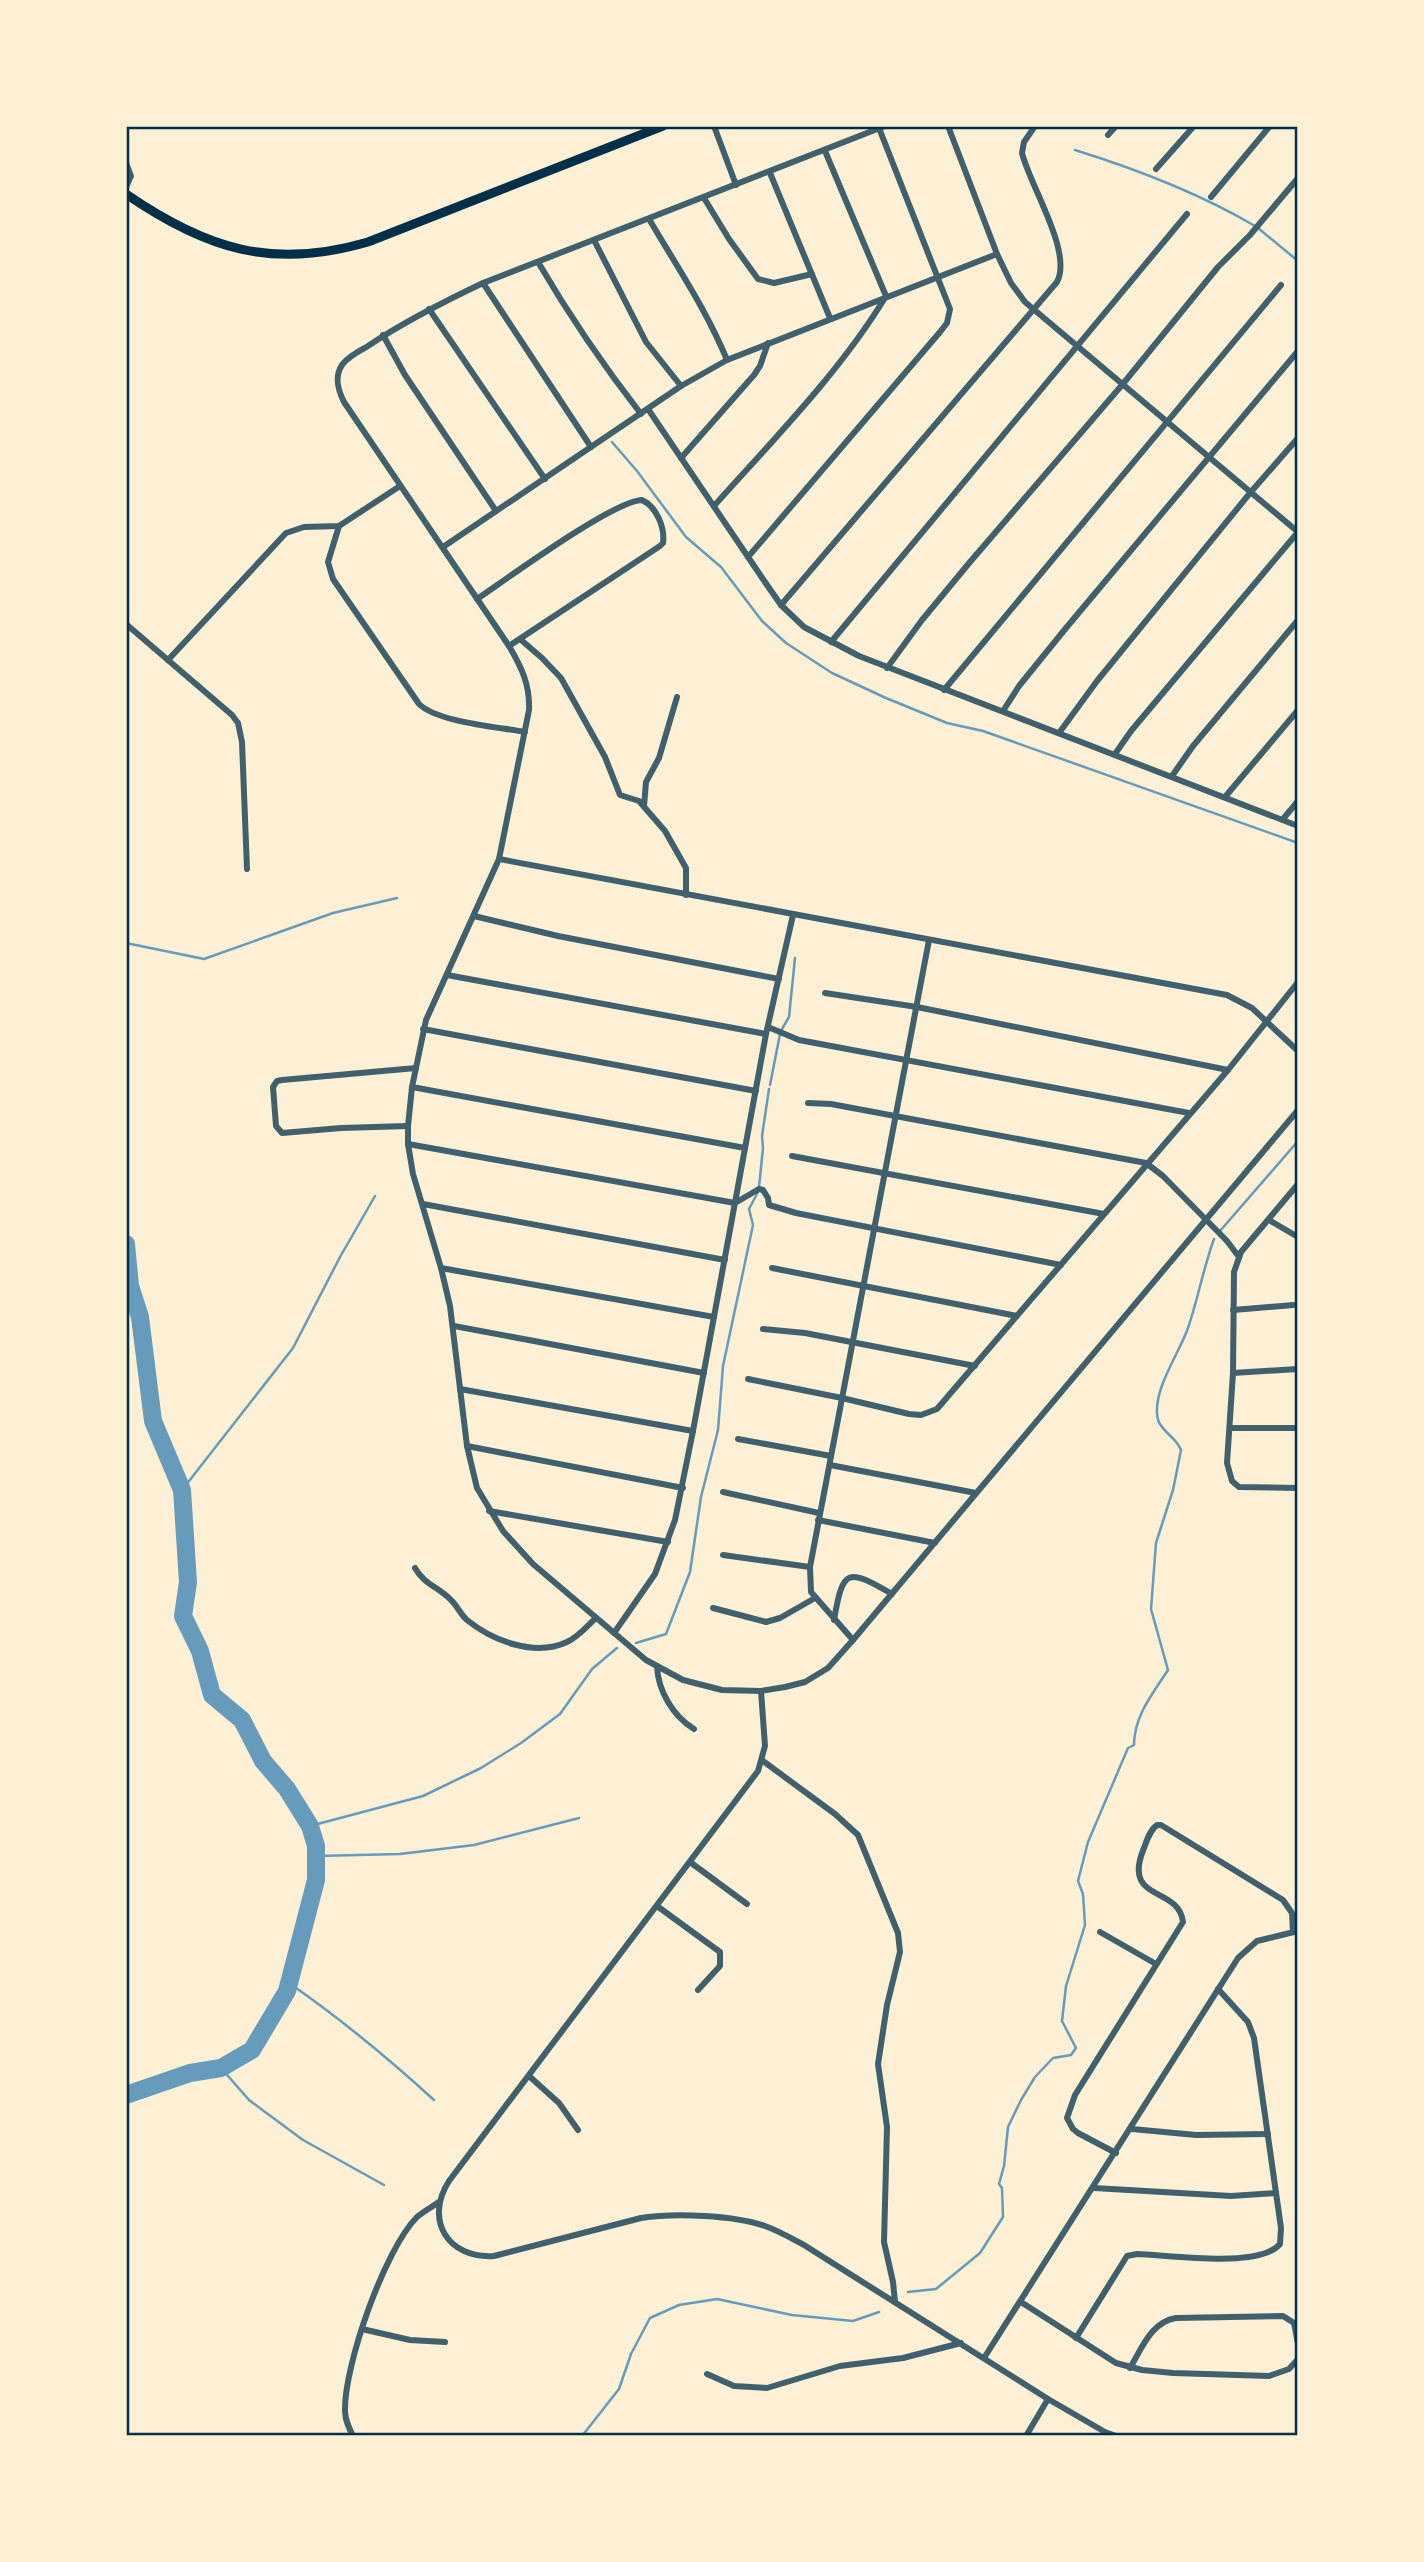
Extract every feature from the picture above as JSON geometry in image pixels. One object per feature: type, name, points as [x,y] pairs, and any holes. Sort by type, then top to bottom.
[{"type":"main road","points":[[126,194],[176,226],[218,244],[262,254],[322,253],[368,242],[663,126]]},
{"type":"street","points":[[715,126],[736,185]]},
{"type":"street","points":[[948,126],[997,254],[1015,289],[1032,310],[1298,532],[1131,731],[1115,754]]},
{"type":"street","points":[[781,605],[1058,282],[1062,274],[1059,247],[1022,153],[1024,142],[1035,126]]},
{"type":"street","points":[[1108,135],[1116,126]]},
{"type":"street","points":[[1156,169],[1194,126]]},
{"type":"street","points":[[1212,197],[1270,126]]},
{"type":"street","points":[[748,557],[947,323],[950,309],[882,127],[484,283],[383,335],[345,361],[338,373],[339,391],[344,402],[509,646],[522,668],[529,688],[529,710],[499,859],[430,1009],[412,1087],[408,1144],[413,1174],[441,1268],[454,1326],[467,1447],[477,1488],[489,1511],[533,1564],[657,1667],[701,1686],[722,1690],[761,1690],[795,1685],[817,1676],[828,1668],[853,1640],[1298,1110]]},
{"type":"street","points":[[825,150],[886,296]]},
{"type":"street","points":[[126,163],[131,176],[126,187]]},
{"type":"street","points":[[770,173],[830,318]]},
{"type":"street","points":[[887,668],[962,571],[1122,385],[1218,267],[1298,178]]},
{"type":"street","points":[[704,198],[758,279],[774,284],[812,274]]},
{"type":"street","points":[[831,642],[1187,214]]},
{"type":"street","points":[[649,219],[695,292],[727,360]]},
{"type":"street","points":[[594,240],[646,342],[681,386]]},
{"type":"street","points":[[443,547],[681,386],[727,360],[997,254]]},
{"type":"street","points":[[538,262],[611,377],[641,414]]},
{"type":"street","points":[[484,283],[591,447]]},
{"type":"street","points":[[944,690],[1281,285]]},
{"type":"street","points":[[714,506],[838,363],[886,296]]},
{"type":"street","points":[[429,309],[545,479]]},
{"type":"street","points":[[383,335],[427,409],[496,512]]},
{"type":"street","points":[[681,458],[754,375],[768,343]]},
{"type":"street","points":[[1003,711],[1018,686],[1298,351]]},
{"type":"street","points":[[648,409],[781,605],[804,627],[887,668],[1298,826]]},
{"type":"street","points":[[1059,733],[1076,708],[1250,493],[1298,438]]},
{"type":"street","points":[[168,660],[286,533],[304,527],[339,526],[400,486]]},
{"type":"street","points":[[477,599],[572,536],[628,503],[642,500],[656,513],[664,533],[663,543],[509,646]]},
{"type":"street","points":[[339,526],[328,562],[333,579],[419,704],[438,716],[525,732]]},
{"type":"street","points":[[1172,776],[1193,746],[1298,620]]},
{"type":"street","points":[[126,624],[238,723],[243,754],[247,869]]},
{"type":"street","points":[[520,639],[561,678],[605,757],[620,795],[634,798],[665,831],[687,872],[686,895]]},
{"type":"street","points":[[644,806],[646,782],[659,758],[677,697]]},
{"type":"street","points":[[1225,797],[1298,710]]},
{"type":"street","points":[[1283,819],[1298,801]]},
{"type":"street","points":[[499,859],[1227,995],[1244,1002],[1298,1051]]},
{"type":"street","points":[[614,1633],[647,1588],[668,1542],[683,1488],[755,1091],[793,915]]},
{"type":"street","points":[[474,916],[558,936],[779,979]]},
{"type":"street","points":[[853,1640],[814,1598],[810,1588],[810,1567],[929,940]]},
{"type":"street","points":[[447,975],[767,1030],[799,1040],[1189,1113]]},
{"type":"street","points":[[748,1379],[909,1414],[929,1414],[946,1400],[1017,1317],[1227,1070],[1298,982]]},
{"type":"street","points":[[825,993],[917,1007],[1227,1070]]},
{"type":"street","points":[[424,1029],[755,1091]]},
{"type":"street","points":[[408,1126],[282,1133],[276,1126],[273,1087],[276,1081],[282,1080],[416,1068]]},
{"type":"street","points":[[412,1087],[745,1148]]},
{"type":"street","points":[[808,1103],[831,1104],[1146,1163],[1163,1176],[1227,1241],[1239,1257]]},
{"type":"street","points":[[408,1144],[735,1203],[759,1189],[763,1190],[769,1205],[796,1213],[1061,1265]]},
{"type":"street","points":[[792,1156],[1104,1214]]},
{"type":"street","points":[[1298,1184],[1239,1257],[1233,1283],[1233,1373],[1227,1463],[1234,1484],[1245,1489],[1298,1488]]},
{"type":"street","points":[[422,1204],[725,1260]]},
{"type":"street","points":[[1269,1220],[1298,1237]]},
{"type":"street","points":[[441,1268],[714,1317]]},
{"type":"street","points":[[772,1268],[1017,1317]]},
{"type":"street","points":[[1233,1310],[1293,1305]]},
{"type":"street","points":[[454,1326],[704,1373]]},
{"type":"street","points":[[763,1329],[805,1333],[975,1366]]},
{"type":"street","points":[[1233,1373],[1298,1369]]},
{"type":"street","points":[[460,1389],[693,1431]]},
{"type":"street","points":[[1230,1428],[1298,1428]]},
{"type":"street","points":[[738,1439],[831,1456]]},
{"type":"street","points":[[467,1447],[683,1488]]},
{"type":"street","points":[[830,1465],[976,1493]]},
{"type":"street","points":[[723,1492],[935,1543]]},
{"type":"street","points":[[489,1511],[668,1542]]},
{"type":"street","points":[[723,1555],[810,1567]]},
{"type":"street","points":[[415,1568],[420,1578],[448,1597],[469,1622],[509,1643],[523,1647],[543,1648],[566,1643],[596,1618]]},
{"type":"street","points":[[834,1620],[841,1586],[847,1577],[857,1576],[892,1594]]},
{"type":"street","points":[[712,1608],[766,1622],[780,1618],[814,1598]]},
{"type":"street","points":[[657,1667],[658,1684],[664,1696],[680,1717],[694,1729]]},
{"type":"street","points":[[761,1690],[765,1746],[763,1761],[753,1779],[449,2181],[439,2202],[440,2222],[447,2238],[460,2250],[481,2257],[660,2215],[751,2222],[804,2245],[1048,2399],[1116,2436]]},
{"type":"street","points":[[763,1761],[835,1814],[858,1835],[898,1933],[900,1952],[887,2005],[878,2064],[887,2127],[884,2242],[895,2302]]},
{"type":"street","points":[[984,2358],[1132,2129],[1238,1958],[1251,1945],[1263,1939],[1295,1931],[1292,1913],[1283,1900],[1157,1825],[1152,1829],[1139,1859],[1138,1874],[1143,1885],[1180,1910],[1183,1922],[1075,2095],[1068,2112],[1069,2123],[1073,2129],[1116,2153]]},
{"type":"street","points":[[690,1862],[747,1904]]},
{"type":"street","points":[[657,1906],[720,1952],[720,1966],[698,1990]]},
{"type":"street","points":[[1100,1932],[1156,1964]]},
{"type":"street","points":[[1076,2338],[1127,2256],[1137,2253],[1252,2259],[1271,2253],[1282,2239],[1257,2051],[1251,2028],[1218,1989]]},
{"type":"street","points":[[529,2076],[559,2103],[578,2130]]},
{"type":"street","points":[[1132,2129],[1196,2135],[1268,2134]]},
{"type":"street","points":[[1094,2188],[1231,2196],[1276,2193]]},
{"type":"street","points":[[353,2436],[346,2420],[345,2401],[353,2357],[362,2329],[379,2284],[407,2231],[417,2217],[439,2202]]},
{"type":"street","points":[[1021,2302],[1116,2363],[1130,2368],[1173,2374],[1269,2376],[1285,2372],[1298,2359]]},
{"type":"street","points":[[1130,2368],[1157,2325],[1167,2319],[1283,2316],[1294,2323],[1298,2344]]},
{"type":"street","points":[[362,2329],[410,2340],[445,2342]]},
{"type":"street","points":[[707,2374],[734,2386],[767,2388],[840,2367],[903,2358],[961,2343]]},
{"type":"street","points":[[1025,2436],[1048,2399]]},
{"type":"waterway","points":[[1075,150],[1167,183],[1255,226]]},
{"type":"waterway","points":[[1258,228],[1298,261]]},
{"type":"waterway","points":[[612,442],[686,537],[721,567],[762,621],[786,643],[832,673],[947,723],[983,731],[1298,843]]},
{"type":"waterway","points":[[126,943],[204,959],[333,913],[397,898]]},
{"type":"waterway","points":[[782,1029],[789,1017],[795,958]]},
{"type":"waterway","points":[[770,1085],[780,1034]]},
{"type":"waterway","points":[[759,1187],[762,1136],[769,1089]]},
{"type":"waterway","points":[[1220,1231],[1298,1141]]},
{"type":"waterway","points":[[636,1643],[666,1634],[690,1572],[701,1497],[718,1430],[723,1366],[753,1225],[749,1209],[758,1192]]},
{"type":"waterway","points":[[182,1490],[293,1348],[375,1196]]},
{"type":"waterway","points":[[908,2292],[936,2289],[980,2253],[1003,2217],[1002,2188],[999,2184],[1004,2166],[1008,2127],[1035,2077],[1053,2058],[1071,2055],[1076,2048],[1062,2021],[1066,1986],[1085,1925],[1083,1894],[1078,1881],[1088,1842],[1128,1748],[1134,1745],[1137,1724],[1168,1670],[1151,1609],[1156,1543],[1173,1490],[1181,1450],[1158,1420],[1158,1397],[1188,1328],[1214,1239]]},
{"type":"waterway","points":[[126,1244],[130,1286],[140,1317],[153,1421],[182,1490],[188,1582],[183,1616],[200,1651],[212,1695],[242,1720],[263,1761],[287,1789],[310,1826],[316,1846],[316,1880],[287,1991],[252,2050],[221,2068],[190,2073],[126,2095]]},
{"type":"waterway","points":[[310,1826],[423,1796],[481,1768],[560,1714],[592,1669],[617,1648]]},
{"type":"waterway","points":[[316,1856],[400,1854],[474,1845],[579,1818]]},
{"type":"waterway","points":[[289,1983],[364,2039],[434,2100]]},
{"type":"waterway","points":[[221,2068],[249,2100],[303,2140],[384,2185]]},
{"type":"waterway","points":[[582,2436],[619,2389],[631,2354],[650,2318],[679,2305],[717,2299],[792,2315],[853,2321],[879,2312]]}]
